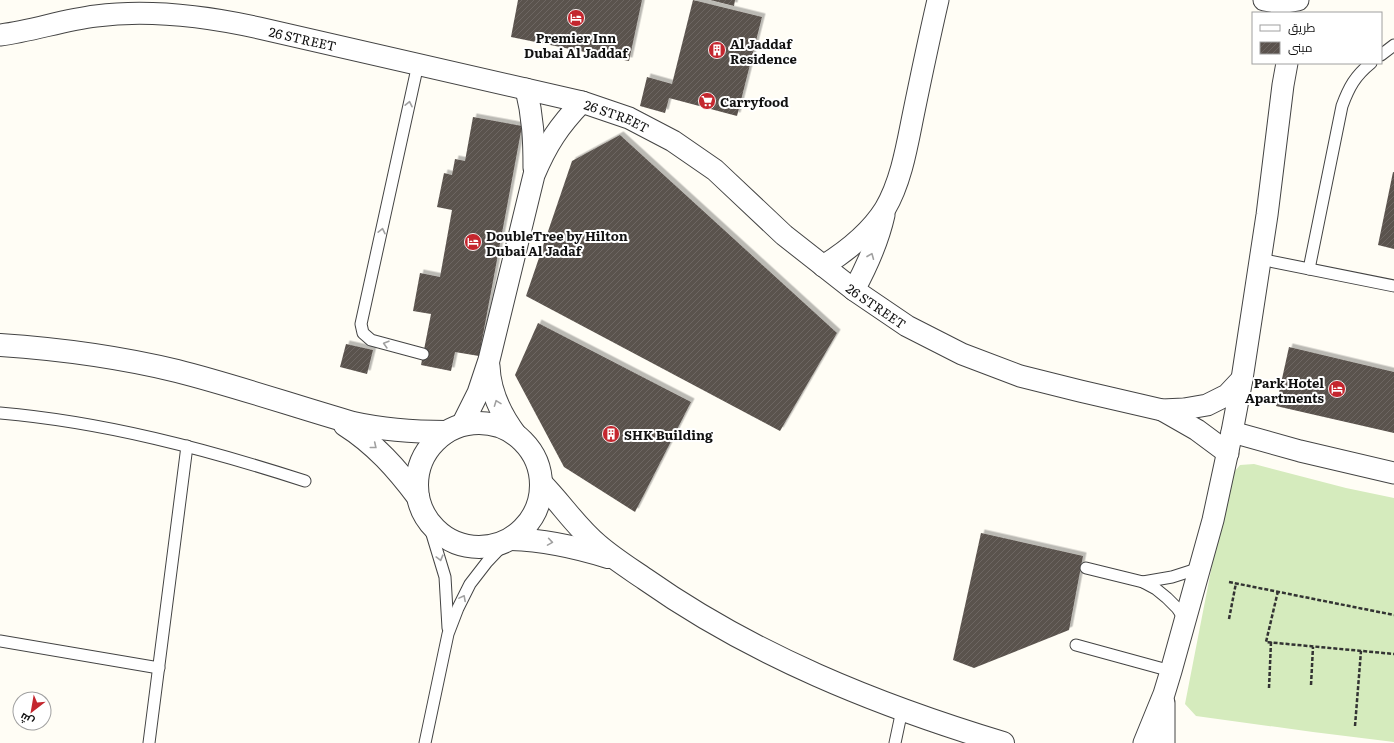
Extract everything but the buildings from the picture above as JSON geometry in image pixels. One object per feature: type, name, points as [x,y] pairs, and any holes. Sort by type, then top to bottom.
[{"type":"street","points":[[823,266],[858,241],[873,226],[885,209],[892,194],[906,148],[938,0]]},
{"type":"street","points":[[1249,0],[1257,12]]},
{"type":"street","points":[[1264,0],[1281,3],[1298,0]]},
{"type":"street","points":[[1306,12],[1313,0]]},
{"type":"street","name":"26 STREET","points":[[0,35],[11,34],[64,21],[129,13],[162,14],[227,21],[582,102],[629,118],[674,141],[715,170],[784,235],[854,290],[908,326],[962,354],[1020,376],[1162,410],[1184,409],[1207,405],[1227,395],[1242,379]]},
{"type":"street","points":[[1279,64],[1283,84]]},
{"type":"street","points":[[1144,743],[1164,694],[1171,671],[1213,520],[1228,453],[1242,379],[1275,157],[1283,84],[1287,64]]},
{"type":"street","points":[[526,90],[532,110],[534,132],[534,175]]},
{"type":"street","points":[[489,360],[490,376],[499,408],[507,423],[537,461],[542,483],[540,496],[534,515],[522,531],[509,540],[492,546],[478,548],[463,546],[450,540],[438,532],[428,521],[421,509],[418,497],[417,482],[419,467],[425,453],[434,441],[454,429],[478,393],[489,360],[534,175],[542,154],[553,135],[566,118],[582,102]]},
{"type":"street","points":[[854,290],[874,248],[882,226],[885,209]]},
{"type":"street","points":[[0,345],[67,351],[178,371],[376,428],[399,431],[454,429],[485,423],[507,430],[517,436]]},
{"type":"street","name":"26 STREET","points":[[1162,410],[1197,430],[1228,453]]},
{"type":"street","points":[[330,416],[356,432],[379,451],[400,473],[418,497]]},
{"type":"street","points":[[1232,432],[1300,451],[1394,473]]},
{"type":"street","points":[[542,483],[598,545],[671,597],[740,638],[782,660],[840,686],[987,740]]},
{"type":"street","points":[[509,540],[533,540],[555,543],[576,547],[618,560]]},
{"type":"street","points":[[1164,694],[1164,743]]},
{"type":"lane","points":[[1382,54],[1394,45]]},
{"type":"lane","points":[[418,64],[362,324],[363,333],[370,340],[423,354]]},
{"type":"lane","points":[[1309,269],[1342,106],[1348,89],[1355,78],[1370,64]]},
{"type":"lane","points":[[1260,259],[1394,286]]},
{"type":"lane","points":[[0,413],[74,422],[127,432],[246,462],[305,481]]},
{"type":"lane","points":[[149,743],[187,446]]},
{"type":"lane","points":[[428,521],[445,577],[448,606],[448,634]]},
{"type":"lane","points":[[425,743],[448,634],[458,608],[470,584],[486,562],[509,540]]},
{"type":"lane","points":[[1086,568],[1143,582],[1156,589],[1167,598],[1177,608],[1185,620]]},
{"type":"lane","points":[[1143,582],[1172,577],[1200,568]]},
{"type":"lane","points":[[0,641],[159,668]]},
{"type":"lane","points":[[1076,645],[1171,671]]},
{"type":"lane","points":[[895,743],[902,710]]},
{"type":"path","points":[[1229,582],[1394,615]]},
{"type":"path","points":[[1229,619],[1236,583]]},
{"type":"path","points":[[1278,591],[1266,642],[1394,654]]},
{"type":"path","points":[[1270,642],[1270,688]]},
{"type":"path","points":[[1311,685],[1313,647]]},
{"type":"path","points":[[1356,726],[1361,651]]},
{"type":"green space","points":[[1254,464],[1346,488],[1394,498],[1394,742],[1196,716],[1185,704],[1229,478],[1240,465]]},
{"type":"place","name":"Premier Inn Dubai Al Jaddaf","points":[[576,18]]},
{"type":"place","name":"Al Jaddaf Residence","points":[[717,50]]},
{"type":"place","name":"Carryfood","points":[[707,101]]},
{"type":"place","name":"DoubleTree by Hilton Dubai Al Jadaf","points":[[473,242]]},
{"type":"place","name":"Park Hotel Apartments","points":[[1337,389]]},
{"type":"place","name":"SHK Building","points":[[611,434]]}]
